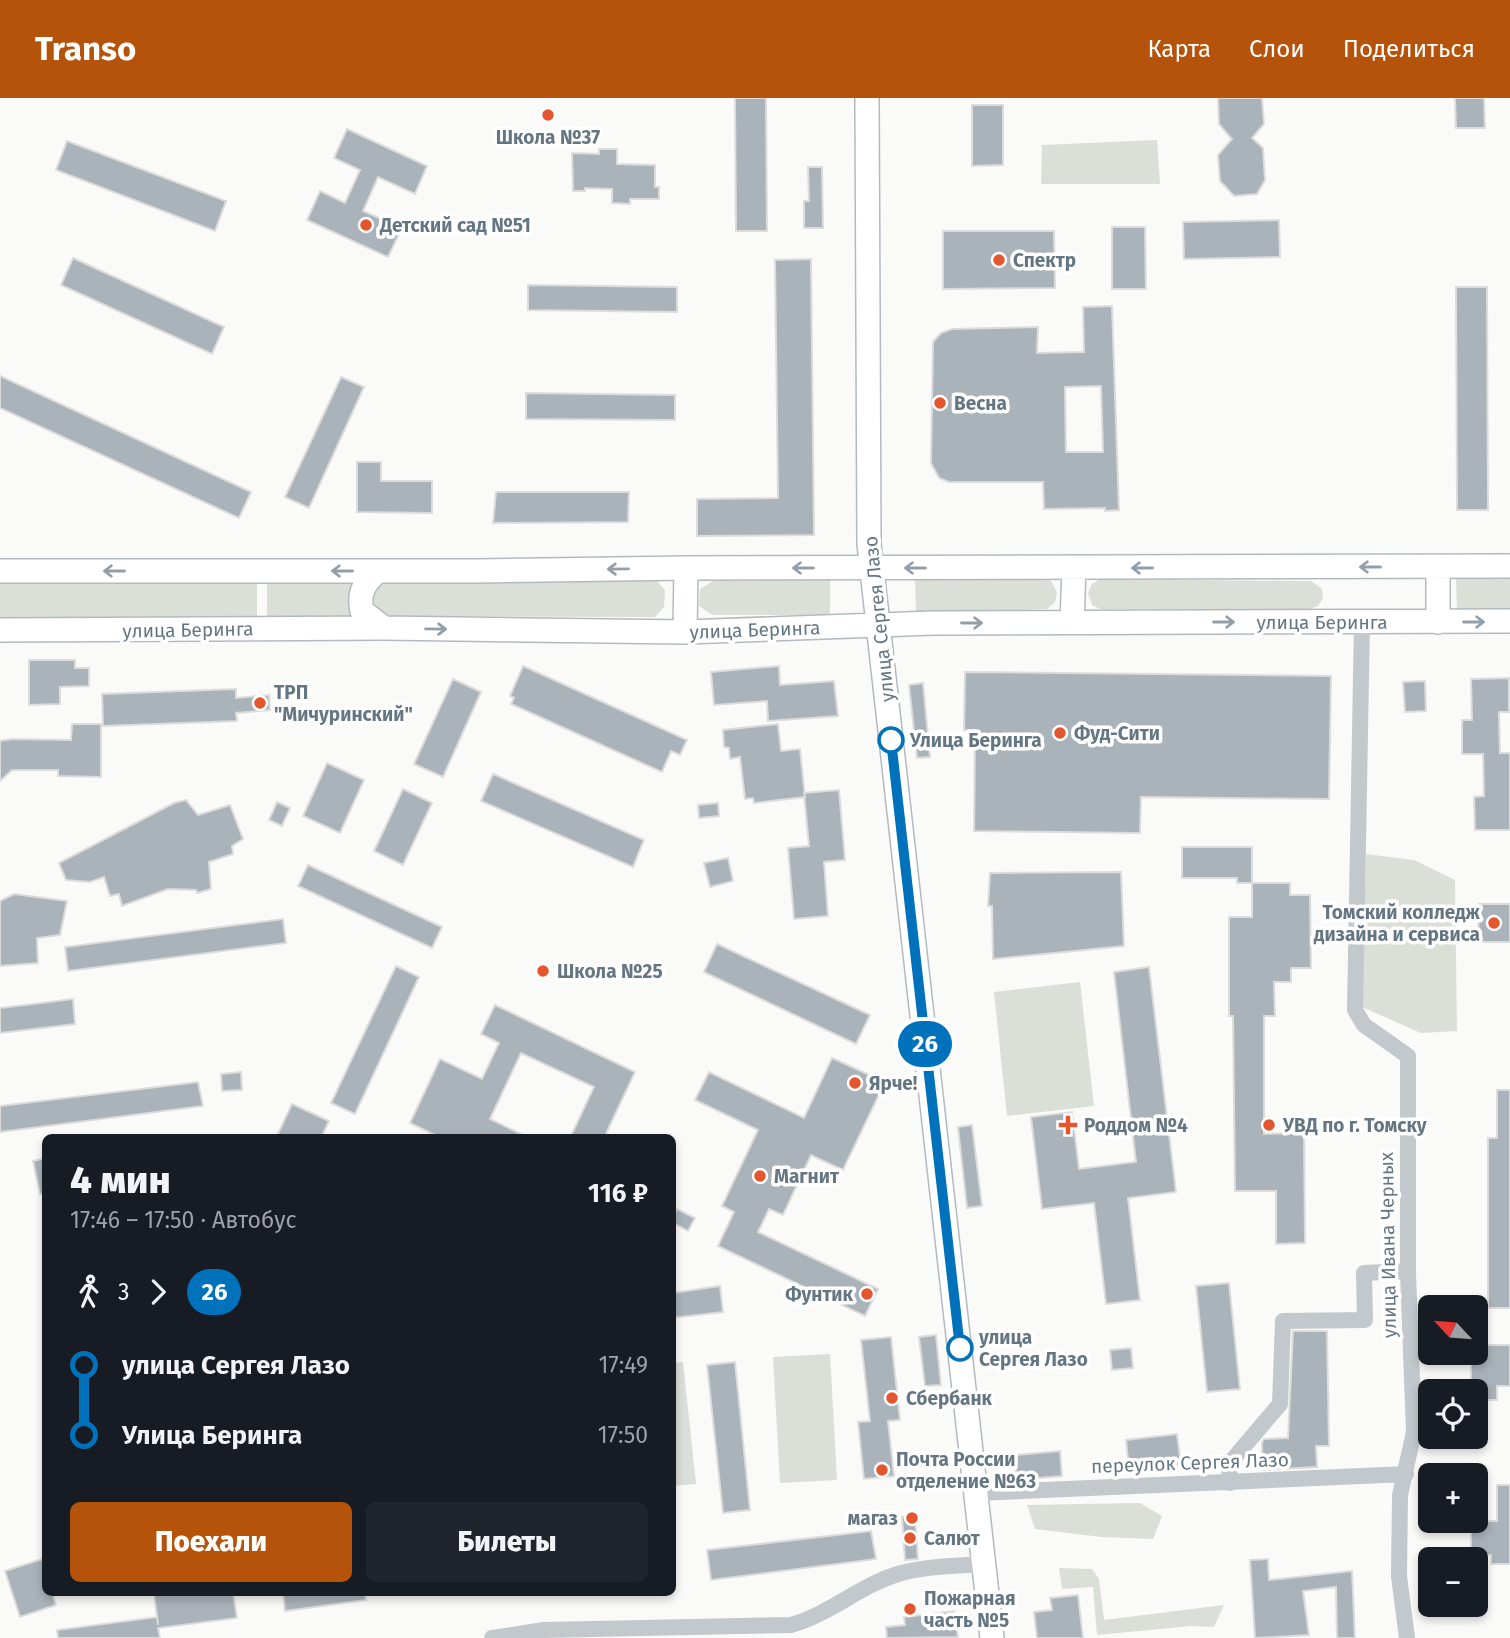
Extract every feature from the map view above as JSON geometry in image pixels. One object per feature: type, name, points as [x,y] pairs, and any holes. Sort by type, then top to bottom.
[{"type":"street","name":"улица Сергея Лазо","points":[[867,98],[869,544],[992,1638]]},
{"type":"street","points":[[0,571],[1510,565]]},
{"type":"street","points":[[1438,567],[1438,622]]},
{"type":"street","points":[[685,632],[686,568]]},
{"type":"street","points":[[1072,623],[1074,568]]},
{"type":"street","points":[[378,571],[363,588],[359,599],[362,611],[384,628]]},
{"type":"street","name":"улица Беринга","points":[[0,631],[384,628],[685,632],[1072,623],[1510,621]]},
{"type":"street","name":"улица Ивана Черных","points":[[1362,622],[1355,1010],[1364,1025],[1408,1056],[1408,1271],[1415,1432],[1400,1495],[1399,1576],[1407,1638]]},
{"type":"street","points":[[1230,1483],[1229,1464],[1280,1404],[1283,1321],[1365,1320],[1364,1273],[1408,1271]]},
{"type":"street","name":"переулок Сергея Лазо","points":[[976,1493],[1406,1474]]},
{"type":"street","points":[[492,1638],[544,1630],[791,1625],[812,1619],[897,1574],[984,1564]]},
{"type":"shaded area","points":[[1157,140],[1160,184],[1041,184],[1042,145]]},
{"type":"shaded area","points":[[1456,576],[1510,577],[1510,609],[1457,610]]},
{"type":"shaded area","points":[[1043,578],[1051,581],[1057,592],[1055,602],[1047,609],[916,614],[915,579]]},
{"type":"shaded area","points":[[830,579],[830,615],[712,615],[699,606],[700,589],[713,581]]},
{"type":"shaded area","points":[[1100,579],[1311,581],[1322,589],[1323,598],[1318,606],[1309,609],[1100,609],[1092,605],[1088,593],[1092,584]]},
{"type":"shaded area","points":[[353,580],[354,616],[267,616],[267,581]]},
{"type":"shaded area","points":[[379,580],[656,580],[665,590],[664,607],[655,617],[380,616],[370,607],[369,590]]},
{"type":"shaded area","points":[[257,583],[257,617],[0,618],[0,584]]},
{"type":"shaded area","points":[[1366,854],[1414,860],[1455,880],[1457,1031],[1421,1033],[1362,1007]]},
{"type":"shaded area","points":[[1080,982],[1094,1106],[1007,1116],[994,992]]},
{"type":"shaded area","points":[[830,1354],[837,1480],[780,1483],[773,1357]]},
{"type":"shaded area","points":[[683,1362],[696,1484],[676,1486],[676,1363]]},
{"type":"shaded area","points":[[1140,1503],[1162,1516],[1153,1539],[1101,1537],[1035,1529],[1027,1505]]},
{"type":"shaded area","points":[[1059,1568],[1092,1569],[1099,1579],[1104,1620],[1224,1605],[1214,1627],[1191,1626],[1097,1635],[1093,1587],[1062,1589]]},
{"type":"building","points":[[735,98],[766,98],[767,231],[736,231]]},
{"type":"building","points":[[1218,98],[1262,98],[1264,124],[1252,138],[1263,148],[1265,180],[1257,194],[1234,196],[1220,181],[1218,155],[1232,139],[1219,124]]},
{"type":"building","points":[[1455,98],[1484,98],[1485,128],[1456,128]]},
{"type":"building","points":[[972,105],[1003,105],[1003,165],[972,166]]},
{"type":"building","name":"Детский сад №51","points":[[347,129],[427,166],[415,194],[378,177],[363,211],[402,228],[388,257],[307,220],[320,191],[345,203],[360,170],[334,158]]},
{"type":"building","points":[[67,141],[226,201],[215,231],[56,170]]},
{"type":"building","points":[[599,149],[617,149],[617,164],[655,165],[655,187],[659,187],[659,199],[630,199],[630,204],[612,203],[612,189],[585,188],[585,191],[573,191],[572,153],[599,154]]},
{"type":"building","points":[[808,167],[822,167],[823,228],[804,228],[804,201],[809,201]]},
{"type":"building","points":[[1279,220],[1280,257],[1184,259],[1183,222]]},
{"type":"building","points":[[1112,227],[1145,227],[1146,289],[1112,289]]},
{"type":"building","name":"Спектр","points":[[943,231],[1054,231],[1055,288],[943,289]]},
{"type":"building","points":[[73,258],[224,327],[212,354],[61,285]]},
{"type":"building","points":[[811,259],[814,535],[697,536],[697,499],[778,498],[775,260]]},
{"type":"building","points":[[528,285],[677,287],[677,312],[528,310]]},
{"type":"building","points":[[1456,287],[1487,287],[1488,510],[1457,510]]},
{"type":"building","points":[[1112,306],[1119,510],[1044,509],[1043,482],[949,482],[939,478],[931,463],[933,342],[941,333],[952,329],[1038,327],[1037,353],[1084,352],[1083,307]],"holes":[[[1101,386],[1103,452],[1066,452],[1065,387]]]},
{"type":"building","points":[[0,376],[251,492],[239,518],[0,408]]},
{"type":"building","points":[[341,377],[364,387],[309,508],[285,497]]},
{"type":"building","points":[[526,393],[675,395],[675,420],[526,419]]},
{"type":"building","points":[[357,462],[381,462],[381,481],[432,481],[432,513],[357,512]]},
{"type":"building","points":[[496,492],[629,492],[628,522],[493,523]]},
{"type":"building","points":[[29,660],[75,660],[75,668],[89,668],[89,686],[60,687],[60,704],[29,705]]},
{"type":"building","points":[[523,666],[687,740],[680,755],[671,751],[662,772],[511,704],[514,698],[510,696]]},
{"type":"building","points":[[779,666],[780,685],[834,681],[838,716],[768,721],[767,701],[714,705],[711,672]]},
{"type":"building","points":[[965,672],[1331,676],[1329,799],[1141,797],[1140,833],[974,831],[975,730],[964,730]]},
{"type":"building","points":[[1509,678],[1509,712],[1499,712],[1500,753],[1510,753],[1510,830],[1475,830],[1474,797],[1484,796],[1483,754],[1462,754],[1462,720],[1472,720],[1471,679]]},
{"type":"building","points":[[453,679],[481,692],[443,777],[414,764]]},
{"type":"building","points":[[1425,681],[1426,711],[1405,712],[1403,682]]},
{"type":"building","points":[[923,683],[930,757],[917,758],[909,685]]},
{"type":"building","points":[[236,689],[236,698],[269,695],[270,710],[236,713],[237,721],[103,726],[102,694]]},
{"type":"building","points":[[72,724],[101,724],[101,777],[58,776],[58,770],[12,770],[0,781],[0,741],[71,740]]},
{"type":"building","points":[[778,724],[781,751],[800,749],[805,797],[754,803],[753,798],[745,799],[740,757],[730,759],[729,748],[724,747],[723,730]]},
{"type":"building","points":[[327,763],[364,780],[340,833],[303,816]]},
{"type":"building","points":[[493,774],[644,840],[633,867],[481,801]]},
{"type":"building","points":[[403,789],[432,803],[403,865],[374,851]]},
{"type":"building","points":[[839,790],[845,860],[824,862],[828,916],[794,919],[788,848],[809,846],[804,793]]},
{"type":"building","points":[[186,800],[198,815],[230,805],[243,839],[232,846],[233,854],[209,862],[211,889],[197,893],[196,890],[168,889],[122,906],[119,894],[110,896],[104,877],[90,882],[66,880],[59,863],[174,803]]},
{"type":"building","points":[[277,802],[290,808],[282,826],[269,820]]},
{"type":"building","points":[[718,803],[719,816],[699,818],[698,805]]},
{"type":"building","points":[[1182,847],[1252,847],[1252,883],[1237,883],[1237,878],[1182,878]]},
{"type":"building","points":[[728,858],[733,881],[710,887],[704,863]]},
{"type":"building","points":[[308,865],[442,927],[432,948],[298,886]]},
{"type":"building","points":[[1121,872],[1124,946],[993,959],[992,906],[988,906],[990,873]]},
{"type":"building","points":[[1252,883],[1290,883],[1290,895],[1310,895],[1311,968],[1291,968],[1291,982],[1274,982],[1275,1016],[1264,1016],[1264,1134],[1304,1133],[1305,1243],[1276,1244],[1276,1191],[1235,1191],[1233,1016],[1229,1016],[1229,917],[1252,917]]},
{"type":"building","points":[[14,894],[67,901],[60,935],[37,938],[38,963],[0,966],[0,901]]},
{"type":"building","name":"Томский колледж дизайна и сервиса","points":[[1479,904],[1510,904],[1510,942],[1478,942]]},
{"type":"building","points":[[283,919],[286,943],[68,971],[65,947]]},
{"type":"building","points":[[717,944],[870,1015],[856,1044],[704,972]]},
{"type":"building","points":[[396,966],[419,977],[355,1114],[331,1103]]},
{"type":"building","points":[[1149,967],[1176,1192],[1128,1198],[1140,1300],[1106,1304],[1094,1203],[1042,1209],[1031,1117],[1072,1112],[1079,1169],[1136,1162],[1114,972]]},
{"type":"building","points":[[73,999],[75,1024],[0,1033],[0,1008]]},
{"type":"building","points":[[495,1005],[635,1072],[606,1134],[572,1134],[594,1087],[521,1053],[490,1119],[521,1134],[433,1134],[410,1123],[440,1059],[482,1079],[499,1043],[481,1034]]},
{"type":"building","points":[[832,1058],[885,1082],[843,1170],[811,1155],[783,1215],[769,1209],[758,1232],[878,1289],[865,1316],[718,1246],[734,1212],[722,1206],[758,1130],[695,1100],[709,1072],[804,1118]]},
{"type":"building","points":[[241,1072],[242,1090],[222,1091],[221,1074]]},
{"type":"building","points":[[198,1082],[203,1106],[0,1132],[0,1106]]},
{"type":"building","points":[[1497,1090],[1510,1090],[1510,1308],[1488,1308],[1488,1138],[1497,1138]]},
{"type":"building","points":[[292,1104],[329,1121],[323,1134],[278,1134]]},
{"type":"building","points":[[972,1125],[982,1206],[967,1208],[958,1127]]},
{"type":"building","points":[[42,1159],[42,1194],[40,1194],[33,1161]]},
{"type":"building","points":[[677,1209],[695,1218],[688,1231],[676,1224]]},
{"type":"building","points":[[1229,1283],[1240,1389],[1207,1392],[1196,1286]]},
{"type":"building","points":[[720,1286],[723,1312],[676,1318],[676,1292]]},
{"type":"building","points":[[1293,1331],[1327,1331],[1329,1446],[1316,1446],[1317,1467],[1262,1470],[1264,1439],[1288,1438]]},
{"type":"building","points":[[936,1335],[941,1385],[925,1386],[919,1337]]},
{"type":"building","points":[[891,1337],[900,1420],[888,1421],[894,1476],[864,1479],[858,1422],[870,1421],[861,1340]]},
{"type":"building","points":[[1488,1345],[1510,1345],[1510,1386],[1497,1386],[1497,1400],[1488,1400],[1488,1379],[1471,1379],[1471,1365],[1488,1365]]},
{"type":"building","points":[[1131,1348],[1133,1368],[1112,1370],[1110,1350]]},
{"type":"building","points":[[735,1362],[750,1510],[723,1513],[707,1365]]},
{"type":"building","points":[[1177,1434],[1181,1464],[1129,1470],[1126,1440]]},
{"type":"building","points":[[1060,1451],[1062,1476],[1017,1480],[1015,1455]]},
{"type":"building","points":[[1497,1485],[1510,1485],[1510,1564],[1491,1564],[1488,1547],[1471,1547],[1471,1533],[1488,1533],[1488,1521],[1497,1521]]},
{"type":"building","name":"Салют","points":[[915,1516],[918,1559],[905,1560],[902,1517]]},
{"type":"building","points":[[871,1531],[876,1559],[711,1580],[707,1550]]},
{"type":"building","points":[[42,1559],[42,1596],[53,1596],[56,1605],[20,1617],[5,1571]]},
{"type":"building","points":[[1268,1559],[1269,1580],[1352,1571],[1355,1638],[1337,1638],[1336,1587],[1303,1591],[1309,1635],[1255,1638],[1250,1560]]},
{"type":"building","points":[[1078,1595],[1083,1638],[1037,1638],[1034,1612],[1052,1610],[1050,1598]]},
{"type":"building","points":[[154,1596],[234,1596],[237,1618],[158,1628],[160,1638],[58,1638],[57,1630],[157,1617]]},
{"type":"building","points":[[283,1596],[366,1596],[366,1600],[285,1611]]},
{"type":"building","points":[[954,1611],[958,1637],[887,1638],[886,1627],[905,1625],[904,1617]]},
{"type":"bus line","name":"26","points":[[891,740],[960,1348]]},
{"type":"place","name":"Школа №37","points":[[548,115]]},
{"type":"place","name":"Детский сад №51","points":[[366,225]]},
{"type":"place","name":"Спектр","points":[[999,260]]},
{"type":"place","name":"Весна","points":[[940,403]]},
{"type":"place","name":"ТРП \"Мичуринский\"","points":[[260,703]]},
{"type":"place","name":"Фуд-Сити","points":[[1060,733]]},
{"type":"place","name":"Улица Беринга","points":[[891,740]]},
{"type":"place","name":"Томский колледж дизайна и сервиса","points":[[1494,923]]},
{"type":"place","name":"Школа №25","points":[[543,971]]},
{"type":"place","name":"Ярче!","points":[[855,1083]]},
{"type":"place","name":"Роддом №4","points":[[1068,1125]]},
{"type":"place","name":"УВД по г. Томску","points":[[1269,1125]]},
{"type":"place","name":"Магнит","points":[[760,1176]]},
{"type":"place","name":"Фунтик","points":[[867,1294]]},
{"type":"place","name":"улица Сергея Лазо","points":[[960,1348]]},
{"type":"place","name":"Сбербанк","points":[[892,1398]]},
{"type":"place","name":"Почта России отделение №63","points":[[882,1470]]},
{"type":"place","name":"магаз","points":[[912,1518]]},
{"type":"place","name":"Салют","points":[[910,1538]]},
{"type":"place","name":"Пожарная часть №5","points":[[910,1609]]}]
